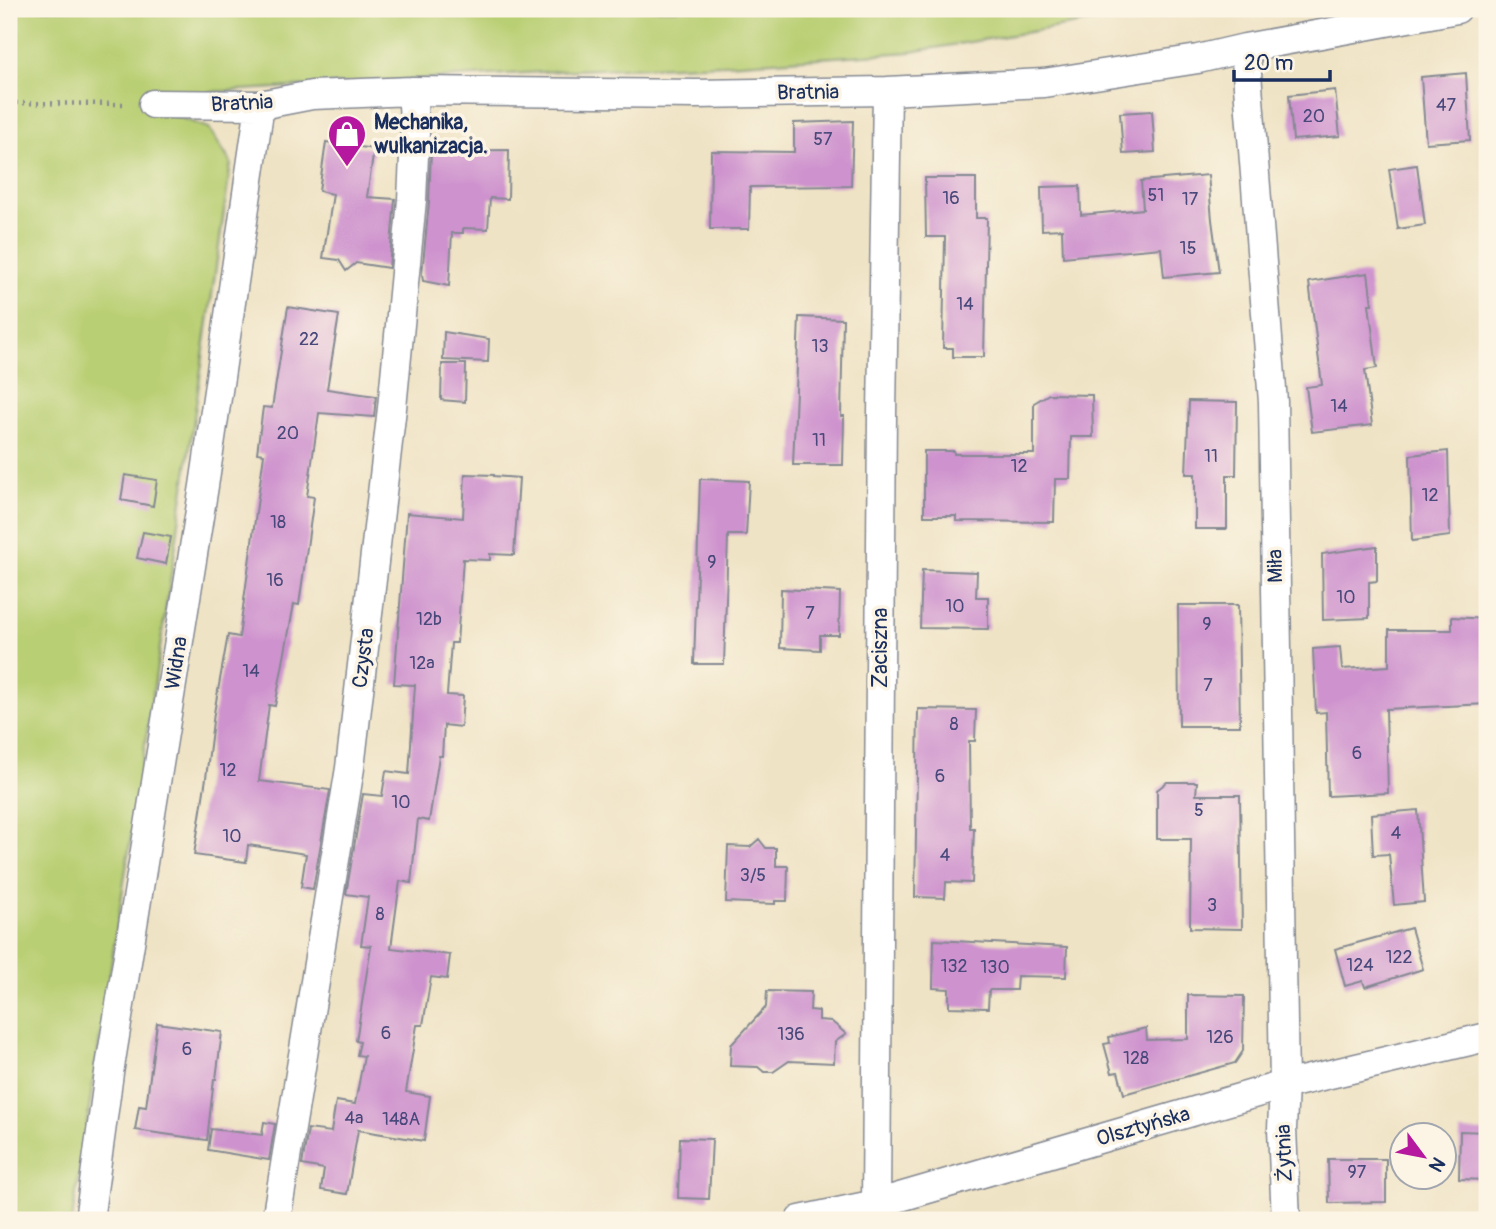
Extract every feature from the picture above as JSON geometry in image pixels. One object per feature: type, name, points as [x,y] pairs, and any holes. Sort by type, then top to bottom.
[{"type":"street","name":"Bratnia","points":[[153,104],[260,106],[312,95],[412,91],[696,94],[887,92],[1044,83],[1198,59],[1457,9]]},
{"type":"street","name":"Miła","points":[[1245,48],[1273,402],[1284,1085]]},
{"type":"street","name":"Czysta","points":[[276,1220],[350,768],[392,408],[412,200],[415,134],[412,91]]},
{"type":"street","name":"Zaciszna","points":[[876,1204],[887,92]]},
{"type":"street","name":"Widna","points":[[89,1220],[109,1073],[204,486],[260,106]]},
{"type":"street","name":"Olsztyńska","points":[[800,1220],[876,1204],[1284,1085],[1487,1037]]},
{"type":"street","name":"Żytnia","points":[[1284,1085],[1282,1129],[1286,1220]]},
{"type":"path","points":[[9,103],[153,104]]},
{"type":"green space","points":[[9,9],[1165,9],[911,52],[210,92],[170,114],[209,128],[231,163],[175,550],[72,1220],[9,1220]]},
{"type":"building","points":[[1466,73],[1470,140],[1426,143],[1421,77]]},
{"type":"building","points":[[1335,90],[1340,136],[1293,140],[1289,95]]},
{"type":"building","points":[[1152,111],[1155,152],[1123,154],[1120,113]]},
{"type":"building","points":[[853,121],[851,186],[750,187],[749,229],[710,229],[711,151],[794,152],[794,123]]},
{"type":"building","points":[[326,142],[374,149],[367,197],[395,199],[389,268],[356,263],[346,271],[339,260],[323,258],[333,194],[319,191]]},
{"type":"building","points":[[509,150],[508,199],[490,198],[488,229],[463,228],[463,233],[452,233],[449,286],[423,281],[431,151]]},
{"type":"building","points":[[1417,165],[1425,225],[1398,229],[1389,169]]},
{"type":"building","points":[[1208,175],[1219,272],[1164,277],[1161,248],[1063,257],[1062,229],[1042,230],[1041,187],[1080,186],[1081,215],[1143,209],[1141,181]]},
{"type":"building","points":[[925,178],[976,178],[976,218],[987,218],[984,357],[953,357],[953,348],[943,348],[945,237],[926,237]]},
{"type":"building","points":[[1368,273],[1377,368],[1365,370],[1372,425],[1312,432],[1306,387],[1322,385],[1309,282]]},
{"type":"building","points":[[288,307],[339,315],[327,389],[376,396],[374,417],[319,413],[307,496],[314,497],[299,605],[294,604],[275,706],[269,705],[259,781],[330,790],[313,889],[301,887],[306,854],[248,845],[246,862],[194,855],[228,635],[239,637],[264,454],[257,453],[263,407],[272,408]]},
{"type":"building","points":[[799,317],[843,319],[843,465],[793,465]]},
{"type":"building","points":[[444,332],[489,339],[488,362],[443,360]]},
{"type":"building","points":[[442,364],[466,364],[465,402],[441,400]]},
{"type":"building","points":[[1049,394],[1092,395],[1093,437],[1071,437],[1070,479],[1055,479],[1054,522],[956,521],[956,516],[924,516],[924,451],[954,451],[954,454],[1034,454],[1034,403]]},
{"type":"building","points":[[1189,401],[1237,402],[1236,475],[1227,475],[1227,529],[1195,529],[1195,474],[1186,474]]},
{"type":"building","points":[[1448,451],[1450,536],[1412,541],[1410,455]]},
{"type":"building","points":[[465,474],[519,478],[514,555],[490,554],[490,560],[463,559],[457,643],[451,643],[447,695],[463,696],[461,727],[444,725],[442,756],[439,756],[429,821],[418,819],[411,883],[400,881],[391,948],[450,955],[447,979],[431,977],[423,1025],[417,1025],[406,1092],[430,1096],[424,1141],[358,1130],[347,1194],[321,1190],[324,1169],[302,1165],[308,1129],[331,1132],[336,1101],[355,1104],[364,1056],[357,1055],[360,1042],[356,1041],[371,946],[361,945],[368,897],[346,894],[363,794],[382,796],[386,771],[409,774],[415,685],[394,684],[407,513],[463,518]]},
{"type":"building","points":[[125,475],[157,480],[153,506],[121,500]]},
{"type":"building","points":[[700,479],[749,481],[746,535],[728,535],[724,664],[694,664]]},
{"type":"building","points":[[143,532],[171,537],[166,564],[137,558]]},
{"type":"building","points":[[1377,546],[1377,581],[1369,582],[1369,618],[1323,620],[1322,554]]},
{"type":"building","points":[[922,570],[977,572],[976,597],[988,597],[988,629],[920,628]]},
{"type":"building","points":[[781,589],[840,592],[839,635],[820,635],[820,650],[780,648]]},
{"type":"building","points":[[1178,605],[1238,605],[1240,726],[1179,726]]},
{"type":"building","points":[[1452,617],[1487,619],[1487,704],[1386,709],[1388,793],[1328,796],[1326,712],[1316,713],[1313,649],[1340,647],[1342,669],[1389,666],[1389,630],[1452,630]]},
{"type":"building","points":[[918,709],[976,710],[975,741],[969,741],[970,828],[974,828],[972,883],[946,882],[945,898],[915,897]]},
{"type":"building","points":[[1167,782],[1197,782],[1196,795],[1240,795],[1242,929],[1190,928],[1191,839],[1157,839],[1157,790]]},
{"type":"building","points":[[1418,810],[1424,902],[1394,905],[1389,854],[1373,855],[1371,814]]},
{"type":"building","points":[[759,839],[766,848],[776,848],[776,866],[788,866],[787,901],[775,901],[775,904],[726,902],[728,846],[750,847]]},
{"type":"building","points":[[1411,928],[1423,969],[1365,987],[1363,981],[1345,986],[1335,949]]},
{"type":"building","points":[[934,940],[1067,947],[1066,977],[1017,976],[1016,990],[989,990],[988,1008],[949,1007],[949,989],[933,988]]},
{"type":"building","points":[[767,991],[811,992],[810,1010],[819,1011],[819,1020],[831,1021],[846,1034],[835,1042],[834,1063],[789,1061],[773,1072],[764,1072],[758,1067],[730,1066],[731,1045],[766,1007]]},
{"type":"building","points":[[1188,995],[1244,996],[1243,1051],[1235,1063],[1124,1094],[1118,1072],[1112,1073],[1104,1044],[1110,1043],[1109,1037],[1146,1028],[1147,1040],[1188,1039]]},
{"type":"building","points":[[157,1023],[222,1032],[207,1140],[135,1130],[139,1106],[146,1107]]},
{"type":"building","points":[[264,1122],[275,1124],[269,1160],[208,1150],[211,1129],[262,1135]]},
{"type":"building","points":[[1460,1131],[1487,1132],[1487,1180],[1459,1179]]},
{"type":"building","points":[[680,1138],[712,1139],[709,1199],[678,1198]]},
{"type":"building","points":[[1328,1159],[1386,1159],[1386,1202],[1329,1203]]},
{"type":"place","name":"Mechanika, wulkanizacja.","points":[[347,168]]}]
